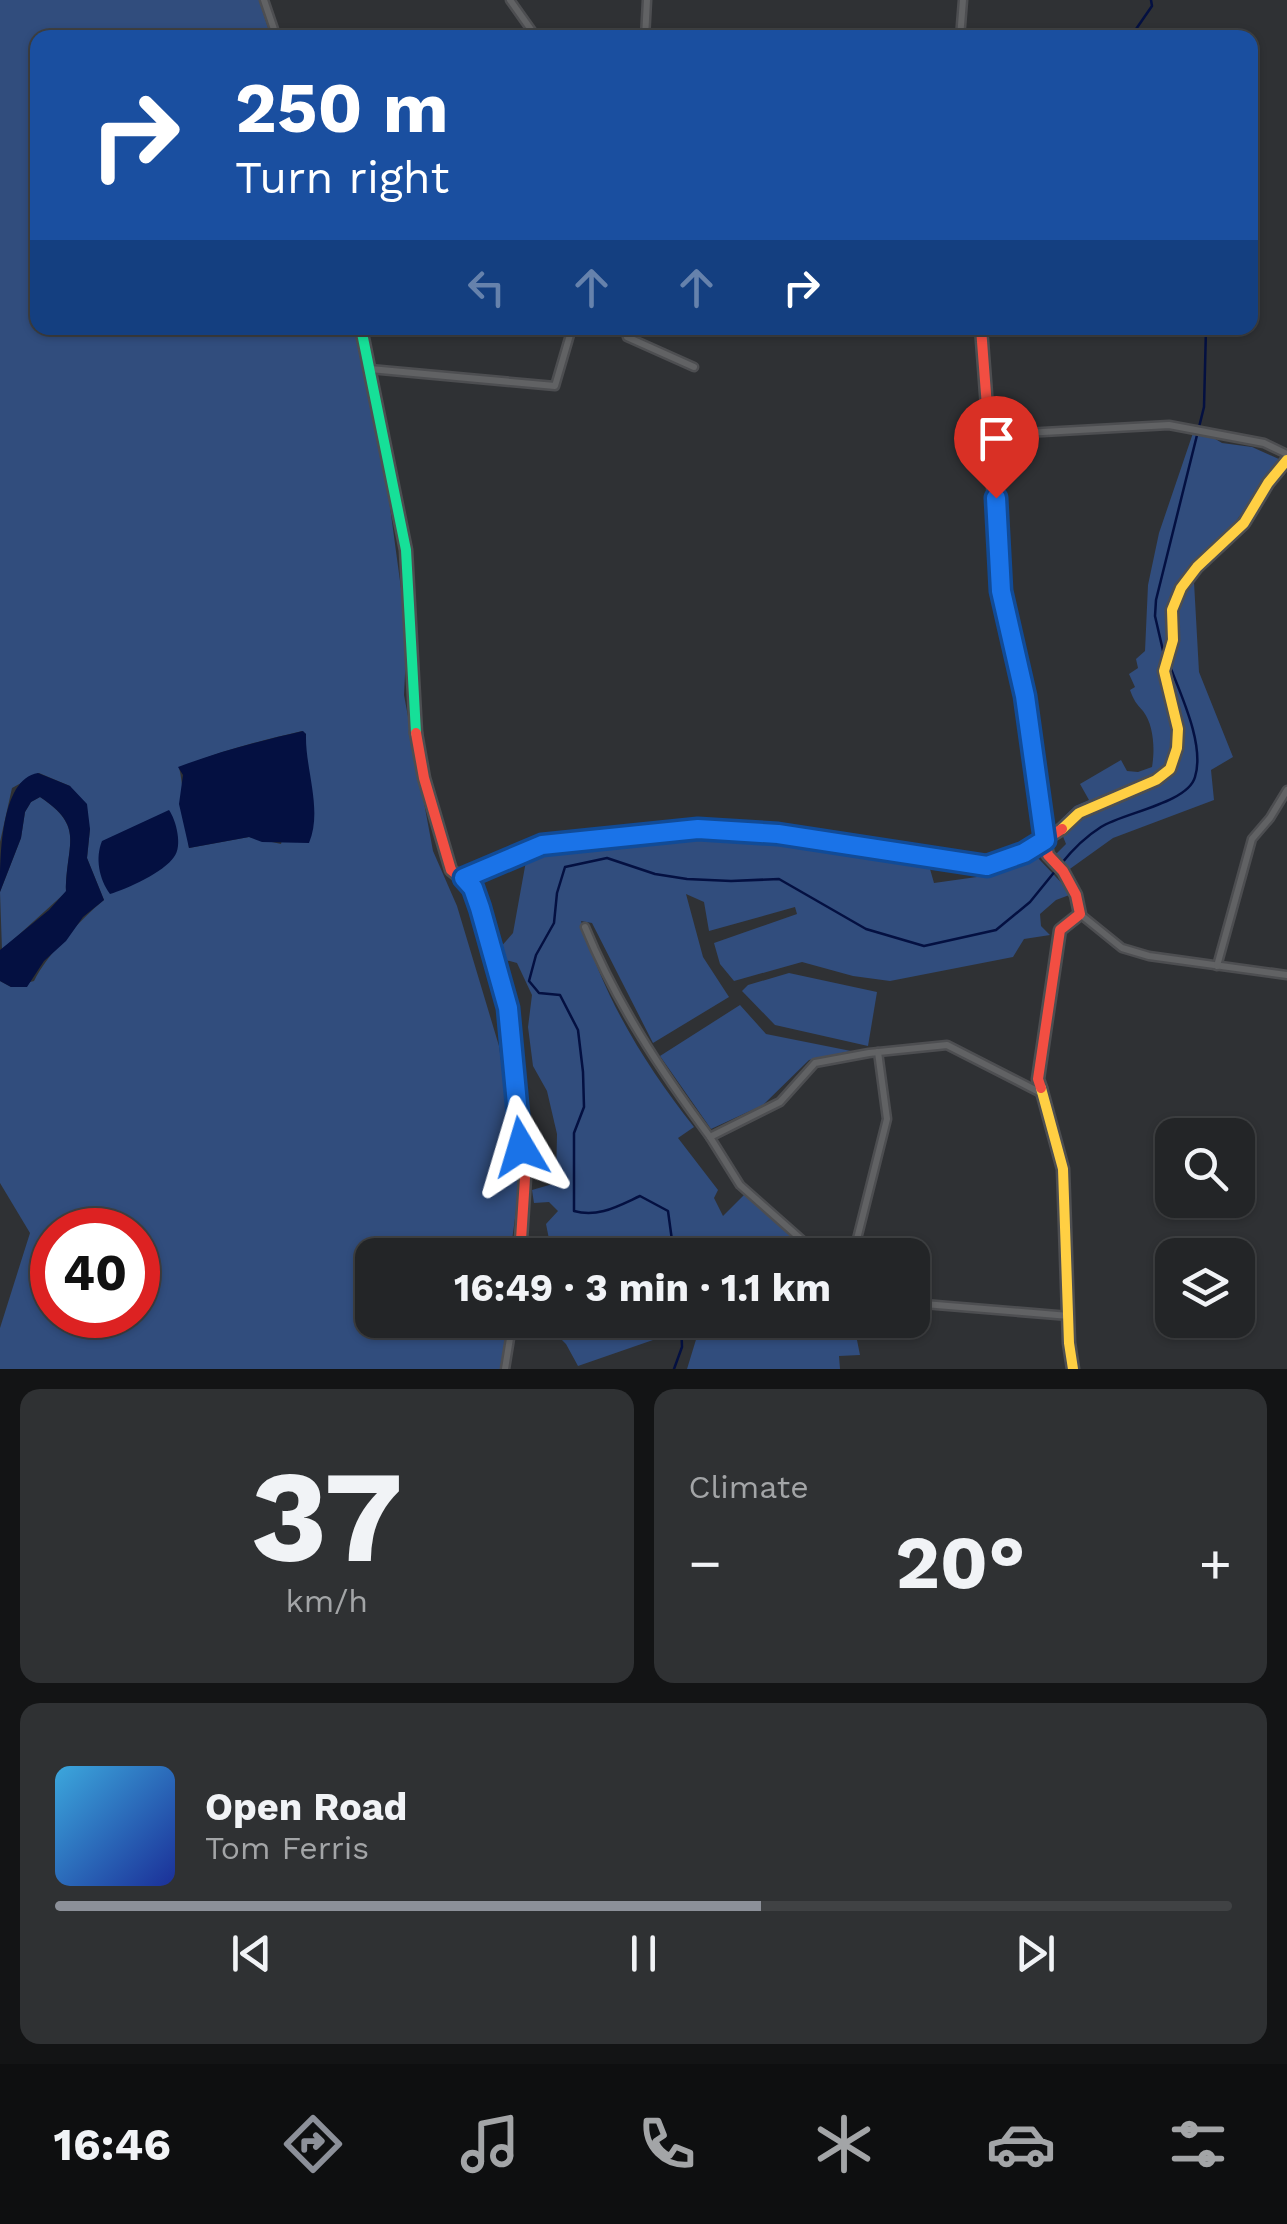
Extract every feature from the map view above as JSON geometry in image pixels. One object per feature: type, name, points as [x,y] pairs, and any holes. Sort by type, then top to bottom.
[{"type":"street","points":[[264,0],[274,30]]},
{"type":"street","points":[[510,0],[531,30]]},
{"type":"street","points":[[645,30],[647,0]]},
{"type":"street","points":[[961,30],[963,0]]},
{"type":"street","points":[[362,335],[406,550],[414,719],[424,778],[451,870],[473,888],[508,1008],[524,1178],[521,1238]]},
{"type":"street","points":[[370,369],[555,386],[570,335]]},
{"type":"street","points":[[627,335],[694,367]]},
{"type":"street","points":[[981,335],[1001,591],[1025,696],[1045,840],[1053,862],[1063,871],[1076,895],[1080,914],[1122,948],[1149,956],[1287,975]]},
{"type":"street","points":[[464,878],[542,845],[698,829],[796,836],[987,866],[1024,853],[1069,824],[1079,813],[1156,780],[1170,769],[1178,748],[1178,729],[1164,671],[1173,640],[1172,610],[1189,577],[1244,523],[1287,457],[1264,443],[1154,424],[991,435]]},
{"type":"street","points":[[1218,966],[1252,839],[1287,790]]},
{"type":"street","points":[[1074,1369],[1069,1344],[1064,1169],[1038,1079],[1060,930],[1080,914]]},
{"type":"street","points":[[585,927],[605,977],[661,1072],[740,1185],[800,1238]]},
{"type":"street","points":[[710,1137],[780,1102],[815,1064],[878,1052],[947,1045],[1041,1093]]},
{"type":"street","points":[[857,1238],[887,1119],[878,1052]]},
{"type":"street","points":[[930,1304],[1071,1316]]},
{"type":"street","points":[[505,1369],[509,1338]]},
{"type":"shaded area","points":[[0,0],[259,0],[269,30],[30,30],[30,335],[355,335],[388,492],[407,633],[404,695],[433,851],[457,906],[499,1046],[519,1189],[512,1238],[355,1238],[355,1338],[507,1338],[502,1369],[0,1369],[0,1328],[30,1233],[0,1183],[0,981],[11,987],[34,981],[65,938],[104,900],[87,858],[90,829],[70,786],[39,773],[12,788],[0,842]],"holes":[[[302,731],[306,743],[281,844],[249,837],[189,848],[179,768]]]},
{"type":"shaded area","points":[[1193,433],[1207,434],[1222,443],[1252,447],[1281,460],[1228,532],[1193,564],[1199,672],[1233,757],[1211,770],[1214,800],[1113,838],[1067,871],[1056,854],[1066,844],[1062,834],[1051,829],[1075,806],[1089,800],[1080,784],[1121,760],[1127,771],[1152,767],[1151,730],[1131,694],[1135,687],[1129,674],[1138,668],[1136,659],[1145,651],[1148,585],[1159,533]]},
{"type":"shaded area","points":[[303,731],[314,803],[309,843],[262,842],[249,837],[189,848],[179,804],[183,775],[178,767]]},
{"type":"shaded area","points":[[38,773],[70,786],[87,804],[87,858],[104,900],[83,917],[66,941],[44,961],[27,987],[11,987],[0,981],[0,950],[66,891],[68,828],[54,808],[40,797],[25,812],[21,838],[0,892],[2,841],[9,804],[25,778]]},
{"type":"shaded area","points":[[40,797],[54,808],[68,828],[66,892],[2,950],[0,892],[21,838],[25,812]]},
{"type":"shaded area","points":[[169,810],[178,833],[174,857],[154,874],[110,894],[99,868],[102,841]]},
{"type":"shaded area","points":[[689,838],[830,848],[928,862],[934,883],[998,874],[1038,858],[1072,894],[1056,900],[1040,914],[1041,926],[1050,935],[1024,939],[1013,957],[890,981],[802,962],[734,981],[720,964],[714,943],[797,914],[795,907],[709,931],[704,902],[686,894],[703,957],[729,997],[653,1043],[592,923],[581,921],[601,977],[628,1030],[694,1127],[678,1138],[718,1190],[714,1198],[723,1216],[744,1195],[796,1238],[549,1238],[546,1224],[558,1211],[549,1202],[534,1203],[532,1190],[556,1183],[557,1134],[547,1091],[533,1066],[528,1027],[532,995],[517,963],[502,959],[499,949],[513,933],[526,861],[556,848]]},
{"type":"shaded area","points":[[789,973],[877,992],[868,1046],[775,1025],[742,991],[748,985]]},
{"type":"shaded area","points":[[740,1005],[766,1034],[851,1051],[809,1060],[763,1105],[711,1129],[660,1056]]},
{"type":"shaded area","points":[[560,1338],[655,1338],[578,1366]]},
{"type":"shaded area","points":[[696,1338],[857,1338],[860,1355],[839,1356],[840,1369],[687,1369]]},
{"type":"waterway","points":[[1135,30],[1152,6],[1151,0]]},
{"type":"waterway","points":[[1164,655],[1155,616],[1156,600],[1204,407],[1206,335]]},
{"type":"waterway","points":[[1061,864],[1101,827],[1168,801],[1190,786],[1195,777],[1194,735],[1169,664]]},
{"type":"waterway","points":[[672,1238],[668,1211],[640,1196],[600,1212],[574,1211],[574,1133],[584,1107],[578,1030],[560,995],[539,993],[529,981],[536,955],[554,923],[565,867],[607,858],[655,874],[687,879],[779,879],[866,929],[924,946],[996,930],[1030,902],[1056,870]]},
{"type":"waterway","points":[[674,1369],[682,1338]]},
{"type":"traffic: fast","points":[[362,335],[406,550],[416,733]]},
{"type":"traffic: slow","points":[[1062,829],[1079,813],[1156,780],[1170,769],[1178,729],[1164,671],[1173,640],[1172,610],[1181,588],[1197,567],[1244,523],[1287,460]]},
{"type":"traffic: slow","points":[[1041,1088],[1063,1169],[1073,1369]]},
{"type":"traffic: jam","points":[[982,335],[1001,591],[1025,696],[1048,855],[1063,871],[1076,895],[1080,914],[1060,930],[1038,1079],[1041,1088]]},
{"type":"traffic: jam","points":[[416,733],[424,778],[451,870],[473,888],[507,1008],[525,1178],[521,1238]]},
{"type":"traffic: jam","points":[[464,878],[542,845],[698,829],[777,833],[987,866],[1024,853],[1062,829]]},
{"type":"route","points":[[521,1147],[508,1008],[480,908],[473,888],[464,878],[542,845],[698,829],[778,834],[987,866],[1004,862],[1045,840],[1025,696],[1001,591],[996,498]]}]
